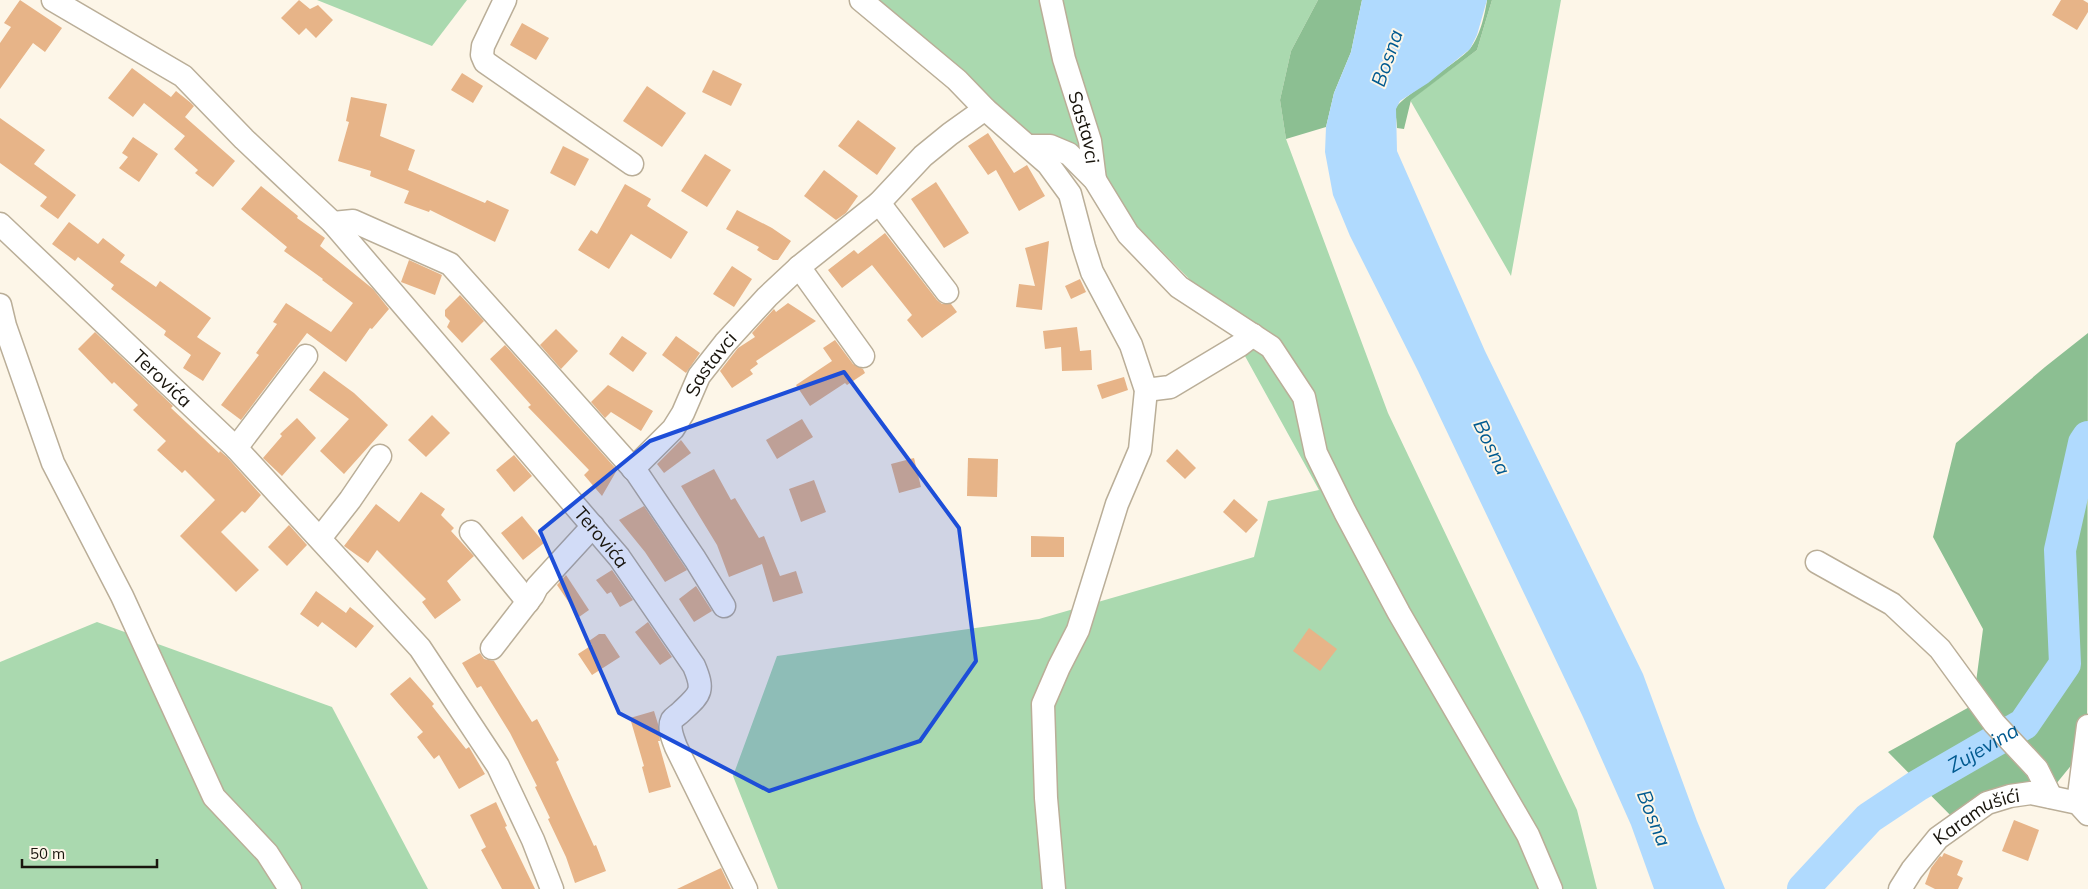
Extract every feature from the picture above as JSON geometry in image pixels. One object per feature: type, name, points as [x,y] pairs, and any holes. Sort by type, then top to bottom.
[{"type":"street","name":"Terovića","points":[[53,0],[183,76],[244,139],[333,223],[624,564],[694,666],[702,683],[700,691],[695,698],[672,719],[670,729],[676,747],[746,889]]},
{"type":"street","points":[[505,0],[483,46],[482,54],[485,62],[632,164]]},
{"type":"street","points":[[861,0],[956,80],[985,109],[1048,164],[1070,194],[1092,272],[1131,345],[1146,390],[1140,450],[1117,504],[1078,630],[1043,704],[1046,798],[1054,889]]},
{"type":"street","name":"Sastavci","points":[[1051,0],[1064,59],[1090,141],[1095,180]]},
{"type":"street","name":"Sastavci","points":[[633,469],[678,422],[699,376],[715,355],[767,297],[799,267],[878,203],[923,156],[985,109]]},
{"type":"street","name":"Sastavci","points":[[1028,146],[1050,146],[1069,154],[1095,180]]},
{"type":"street","points":[[1095,180],[1128,234],[1179,287],[1270,347],[1304,397],[1316,453],[1341,504],[1399,613],[1528,835],[1551,889]]},
{"type":"street","points":[[878,203],[947,292]]},
{"type":"street","points":[[333,223],[353,221],[450,264],[633,469],[695,559],[724,606]]},
{"type":"street","name":"Terovića","points":[[0,224],[236,448],[420,648],[498,766],[533,840],[552,889]]},
{"type":"street","points":[[799,267],[863,356]]},
{"type":"street","points":[[0,305],[5,326],[53,463],[122,596],[214,797],[267,853],[290,889]]},
{"type":"street","points":[[1146,390],[1170,387],[1240,345],[1253,335]]},
{"type":"street","points":[[236,448],[306,356]]},
{"type":"street","points":[[320,538],[350,500],[380,456]]},
{"type":"street","points":[[492,648],[528,602],[538,586],[593,526]]},
{"type":"street","points":[[471,532],[528,602]]},
{"type":"street","points":[[1817,562],[1892,604],[1933,642],[1957,670],[1994,723],[2037,769],[2051,797]]},
{"type":"street","name":"Karamušići","points":[[1900,889],[1912,870],[1938,838],[1987,803],[2010,796],[2031,793],[2051,797],[2083,809],[2088,726]]},
{"type":"highlighted area","points":[[844,372],[959,528],[976,661],[920,741],[769,791],[619,713],[540,531],[650,441]]},
{"type":"green space","points":[[317,0],[467,0],[432,46]]},
{"type":"green space","points":[[864,0],[1318,0],[1291,51],[1280,100],[1286,139],[1388,413],[1577,810],[1597,889],[778,889],[733,776],[777,656],[1039,619],[1254,557],[1268,501],[1319,490],[1219,309],[1127,216]]},
{"type":"green space","points":[[1318,0],[1362,0],[1351,52],[1334,93],[1326,127],[1286,139],[1280,100],[1291,51]]},
{"type":"green space","points":[[1487,0],[1492,0],[1477,50],[1411,100],[1404,129],[1397,128],[1396,108],[1399,104],[1462,56],[1472,46],[1481,27]]},
{"type":"green space","points":[[1492,0],[1561,0],[1511,276],[1410,100],[1477,50]]},
{"type":"green space","points":[[2088,333],[2087,746],[2047,795],[1959,824],[1888,752],[1973,705],[1983,629],[1933,537],[1956,443]]},
{"type":"green space","points":[[97,622],[332,707],[428,889],[0,889],[0,662]]},
{"type":"water","name":"Bosna","points":[[1362,0],[1487,0],[1477,35],[1470,49],[1428,83],[1400,101],[1396,109],[1397,151],[1485,351],[1643,674],[1697,821],[1725,889],[1654,889],[1631,825],[1583,717],[1418,371],[1350,236],[1333,195],[1325,152],[1326,127],[1334,93],[1351,52]]},
{"type":"building","points":[[20,0],[62,28],[45,52],[33,43],[0,89],[0,43],[11,27],[4,23]]},
{"type":"building","points":[[299,0],[310,9],[318,5],[333,20],[316,38],[306,28],[299,35],[281,18]]},
{"type":"building","points":[[2061,0],[2083,0],[2088,3],[2088,12],[2077,30],[2052,15]]},
{"type":"building","points":[[522,23],[549,38],[536,60],[510,45]]},
{"type":"building","points":[[132,68],[171,97],[176,91],[191,103],[194,106],[185,117],[235,161],[213,187],[195,173],[198,170],[174,149],[185,136],[144,103],[133,117],[108,98]]},
{"type":"building","points":[[713,70],[742,84],[731,106],[702,92]]},
{"type":"building","points":[[462,73],[483,86],[473,103],[451,90]]},
{"type":"building","points":[[647,86],[686,113],[662,147],[623,121]]},
{"type":"building","points":[[351,97],[387,104],[380,136],[415,150],[408,170],[485,203],[487,200],[509,210],[495,242],[430,210],[429,212],[404,203],[409,191],[370,176],[371,171],[338,161],[349,122],[346,121]]},
{"type":"building","points":[[0,118],[45,150],[34,164],[76,195],[58,219],[40,206],[47,197],[0,163]]},
{"type":"building","points":[[858,120],[896,148],[877,175],[838,146]]},
{"type":"building","points":[[988,133],[1014,173],[1027,165],[1045,196],[1019,211],[996,170],[988,175],[968,146]]},
{"type":"building","points":[[133,137],[158,154],[139,182],[119,168],[128,157],[122,153]]},
{"type":"building","points":[[563,146],[589,159],[575,186],[550,173]]},
{"type":"building","points":[[705,154],[731,170],[707,207],[681,191]]},
{"type":"building","points":[[824,170],[858,196],[846,213],[836,220],[804,196]]},
{"type":"building","points":[[936,182],[969,233],[944,248],[911,199]]},
{"type":"building","points":[[625,184],[651,199],[647,206],[688,232],[671,259],[631,234],[609,269],[578,250],[591,230],[597,234]]},
{"type":"building","points":[[261,186],[298,216],[297,218],[325,238],[320,246],[373,289],[389,309],[372,329],[370,328],[346,362],[307,333],[241,420],[221,405],[259,355],[256,353],[277,324],[273,322],[286,303],[331,332],[353,303],[284,251],[287,247],[241,209]]},
{"type":"building","points":[[737,210],[772,228],[791,241],[778,260],[773,260],[757,250],[759,247],[726,229]]},
{"type":"building","points":[[69,222],[98,244],[103,238],[125,255],[120,262],[156,287],[160,281],[211,318],[197,337],[221,353],[203,381],[183,368],[191,355],[164,335],[166,331],[111,289],[114,285],[78,257],[75,261],[52,244]]},
{"type":"building","points":[[885,233],[937,300],[942,304],[951,304],[957,312],[922,338],[907,320],[912,315],[872,265],[842,288],[828,270],[854,250],[858,254]]},
{"type":"building","points":[[1049,241],[1042,310],[1016,307],[1019,284],[1035,286],[1025,248]]},
{"type":"building","points":[[409,260],[442,275],[435,295],[401,282]]},
{"type":"building","points":[[732,266],[752,279],[734,307],[713,294]]},
{"type":"building","points":[[1080,279],[1086,292],[1071,299],[1065,286]]},
{"type":"building","points":[[460,295],[484,321],[462,343],[447,327],[450,321],[445,316],[445,310]]},
{"type":"building","points":[[788,303],[816,321],[756,361],[758,364],[750,370],[753,374],[732,388],[720,371],[738,348],[755,337],[752,333],[774,309],[776,312]]},
{"type":"building","points":[[1077,327],[1080,351],[1091,350],[1092,370],[1062,371],[1061,347],[1045,349],[1043,331]]},
{"type":"building","points":[[556,329],[578,351],[561,369],[540,345]]},
{"type":"building","points":[[95,332],[173,406],[171,408],[219,453],[220,451],[227,457],[261,495],[245,513],[242,511],[221,532],[259,570],[236,592],[180,536],[215,500],[185,470],[182,473],[157,450],[166,441],[133,410],[138,405],[114,382],[112,384],[78,349]]},
{"type":"building","points":[[622,336],[647,353],[633,372],[609,354]]},
{"type":"building","points":[[676,336],[700,353],[686,373],[662,355]]},
{"type":"building","points":[[835,340],[853,364],[863,369],[865,373],[847,385],[845,383],[810,406],[796,385],[832,361],[823,348]]},
{"type":"building","points":[[505,345],[617,470],[602,496],[584,475],[589,470],[528,407],[531,405],[490,359]]},
{"type":"building","points":[[324,371],[354,393],[388,425],[344,474],[320,451],[349,419],[309,390]]},
{"type":"building","points":[[1124,377],[1128,390],[1102,399],[1097,385]]},
{"type":"building","points":[[608,385],[653,411],[641,431],[611,412],[605,418],[591,402]]},
{"type":"building","points":[[432,415],[450,433],[426,457],[408,440]]},
{"type":"building","points":[[297,418],[316,438],[282,476],[263,458],[282,436],[280,434]]},
{"type":"building","points":[[802,419],[813,437],[777,459],[766,440]]},
{"type":"building","points":[[681,440],[691,453],[664,473],[657,464]]},
{"type":"building","points":[[1177,449],[1196,468],[1185,479],[1166,461]]},
{"type":"building","points":[[514,455],[532,476],[514,492],[496,470]]},
{"type":"building","points":[[914,458],[921,487],[899,493],[891,464]]},
{"type":"building","points":[[968,458],[998,459],[997,497],[967,496]]},
{"type":"building","points":[[714,469],[731,500],[735,498],[759,538],[764,536],[780,576],[796,571],[803,593],[773,602],[762,564],[729,577],[717,545],[681,486]]},
{"type":"building","points":[[814,480],[826,512],[801,522],[789,489]]},
{"type":"building","points":[[421,492],[445,509],[441,515],[454,528],[451,531],[474,556],[447,581],[461,600],[435,619],[422,602],[426,599],[377,550],[368,563],[344,546],[376,504],[399,522]]},
{"type":"building","points":[[1234,499],[1258,520],[1246,533],[1223,512]]},
{"type":"building","points":[[644,506],[687,570],[665,582],[645,552],[619,520]]},
{"type":"building","points":[[522,516],[544,543],[523,560],[501,533]]},
{"type":"building","points":[[289,525],[307,545],[287,566],[268,547]]},
{"type":"building","points":[[1031,536],[1064,537],[1064,557],[1031,557]]},
{"type":"building","points":[[612,570],[633,600],[620,607],[611,592],[607,594],[596,580]]},
{"type":"building","points":[[566,575],[589,610],[579,617],[557,585]]},
{"type":"building","points":[[696,586],[712,611],[694,622],[679,599]]},
{"type":"building","points":[[316,591],[346,613],[350,607],[374,626],[356,648],[322,622],[318,627],[300,614]]},
{"type":"building","points":[[648,622],[672,657],[660,665],[635,632]]},
{"type":"building","points":[[1309,628],[1337,649],[1320,671],[1293,651]]},
{"type":"building","points":[[599,634],[605,634],[620,657],[592,675],[578,654],[592,645],[589,641]]},
{"type":"building","points":[[480,653],[484,659],[494,661],[532,722],[537,719],[559,760],[556,762],[594,846],[596,845],[606,871],[575,883],[566,857],[548,819],[550,818],[535,787],[537,786],[510,733],[481,686],[477,688],[462,663]]},
{"type":"building","points":[[410,677],[434,704],[432,706],[466,749],[469,747],[485,774],[459,789],[439,755],[434,759],[417,737],[423,732],[390,694]]},
{"type":"building","points":[[654,711],[658,724],[660,741],[658,741],[671,787],[649,793],[642,767],[644,766],[630,718]]},
{"type":"building","points":[[496,802],[507,826],[505,827],[535,889],[502,889],[481,850],[486,847],[470,815]]},
{"type":"building","points":[[2014,820],[2039,830],[2028,861],[2002,851]]},
{"type":"building","points":[[1944,853],[1963,861],[1957,875],[1963,878],[1958,889],[1935,889],[1925,884],[1931,868]]},
{"type":"building","points":[[721,868],[731,889],[677,889]]},
{"type":"waterway","name":"Zujevina","points":[[1803,889],[1869,818],[1917,786],[2024,724],[2065,664],[2060,550],[2084,443],[2088,437]]}]
